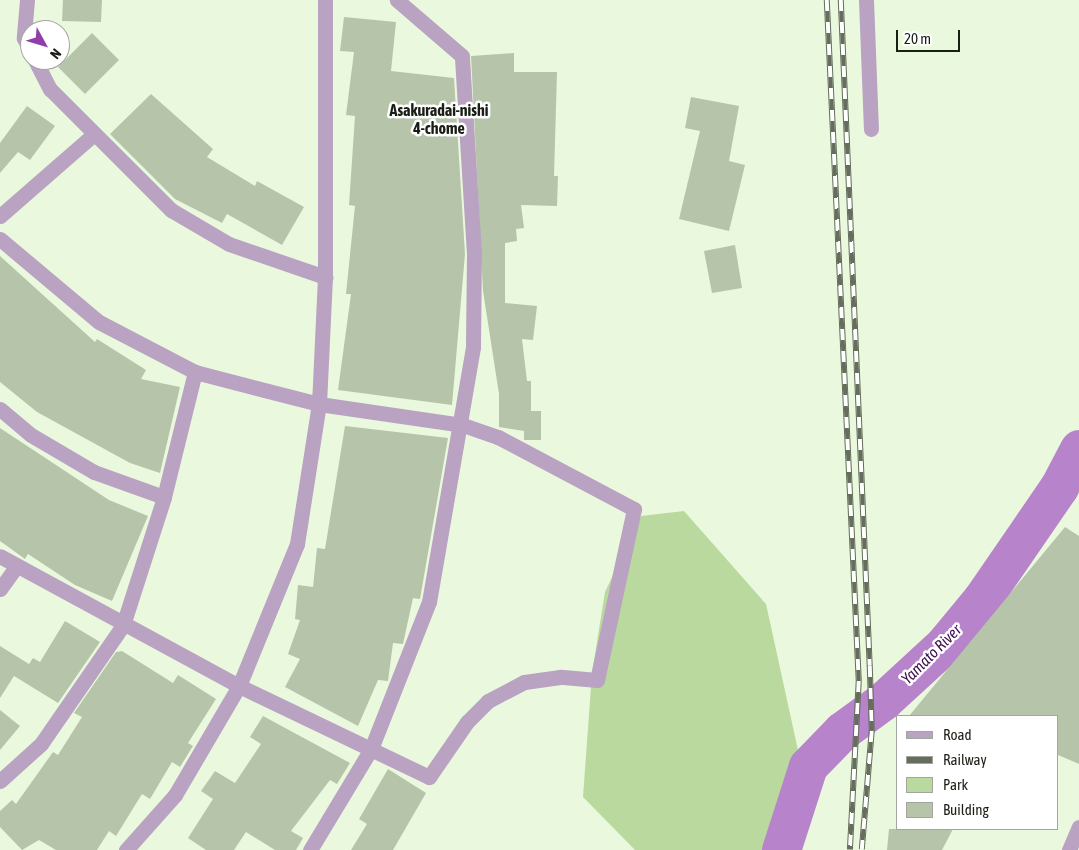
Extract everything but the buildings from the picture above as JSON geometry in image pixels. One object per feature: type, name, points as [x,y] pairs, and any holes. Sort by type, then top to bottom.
[{"type":"street","points":[[25,20],[27,0]]},
{"type":"street","points":[[126,850],[175,795],[239,686],[297,544],[319,404],[325,277],[325,0]]},
{"type":"street","points":[[310,850],[371,749],[429,602],[463,425],[473,347],[474,254],[462,56],[397,0]]},
{"type":"street","points":[[866,0],[871,129]]},
{"type":"street","points":[[40,70],[50,89],[171,210],[229,244],[325,277]]},
{"type":"street","points":[[0,216],[94,134]]},
{"type":"street","points":[[0,239],[99,322],[196,372],[319,404],[463,425],[498,437],[634,509],[597,680],[560,677],[524,682],[488,701],[467,722],[429,777],[239,686],[15,568],[0,556]]},
{"type":"street","points":[[0,781],[40,744],[123,626],[164,497],[196,372]]},
{"type":"street","points":[[0,409],[31,435],[94,472],[164,497]]},
{"type":"street","points":[[0,589],[15,568]]},
{"type":"street","points":[[1069,850],[1079,827]]},
{"type":"green space","points":[[684,511],[766,604],[808,796],[788,850],[635,850],[583,797],[592,673],[605,592],[641,516]]},
{"type":"waterway","name":"Yamato River","points":[[781,850],[808,766],[842,731],[883,701],[944,645],[982,599],[1059,487],[1079,449]]},
{"type":"railway","points":[[827,0],[859,681],[850,850]]},
{"type":"railway","points":[[841,0],[872,731],[862,850]]},
{"type":"district","name":"Asakuradai-nishi 4-chome","points":[[439,119]]}]
